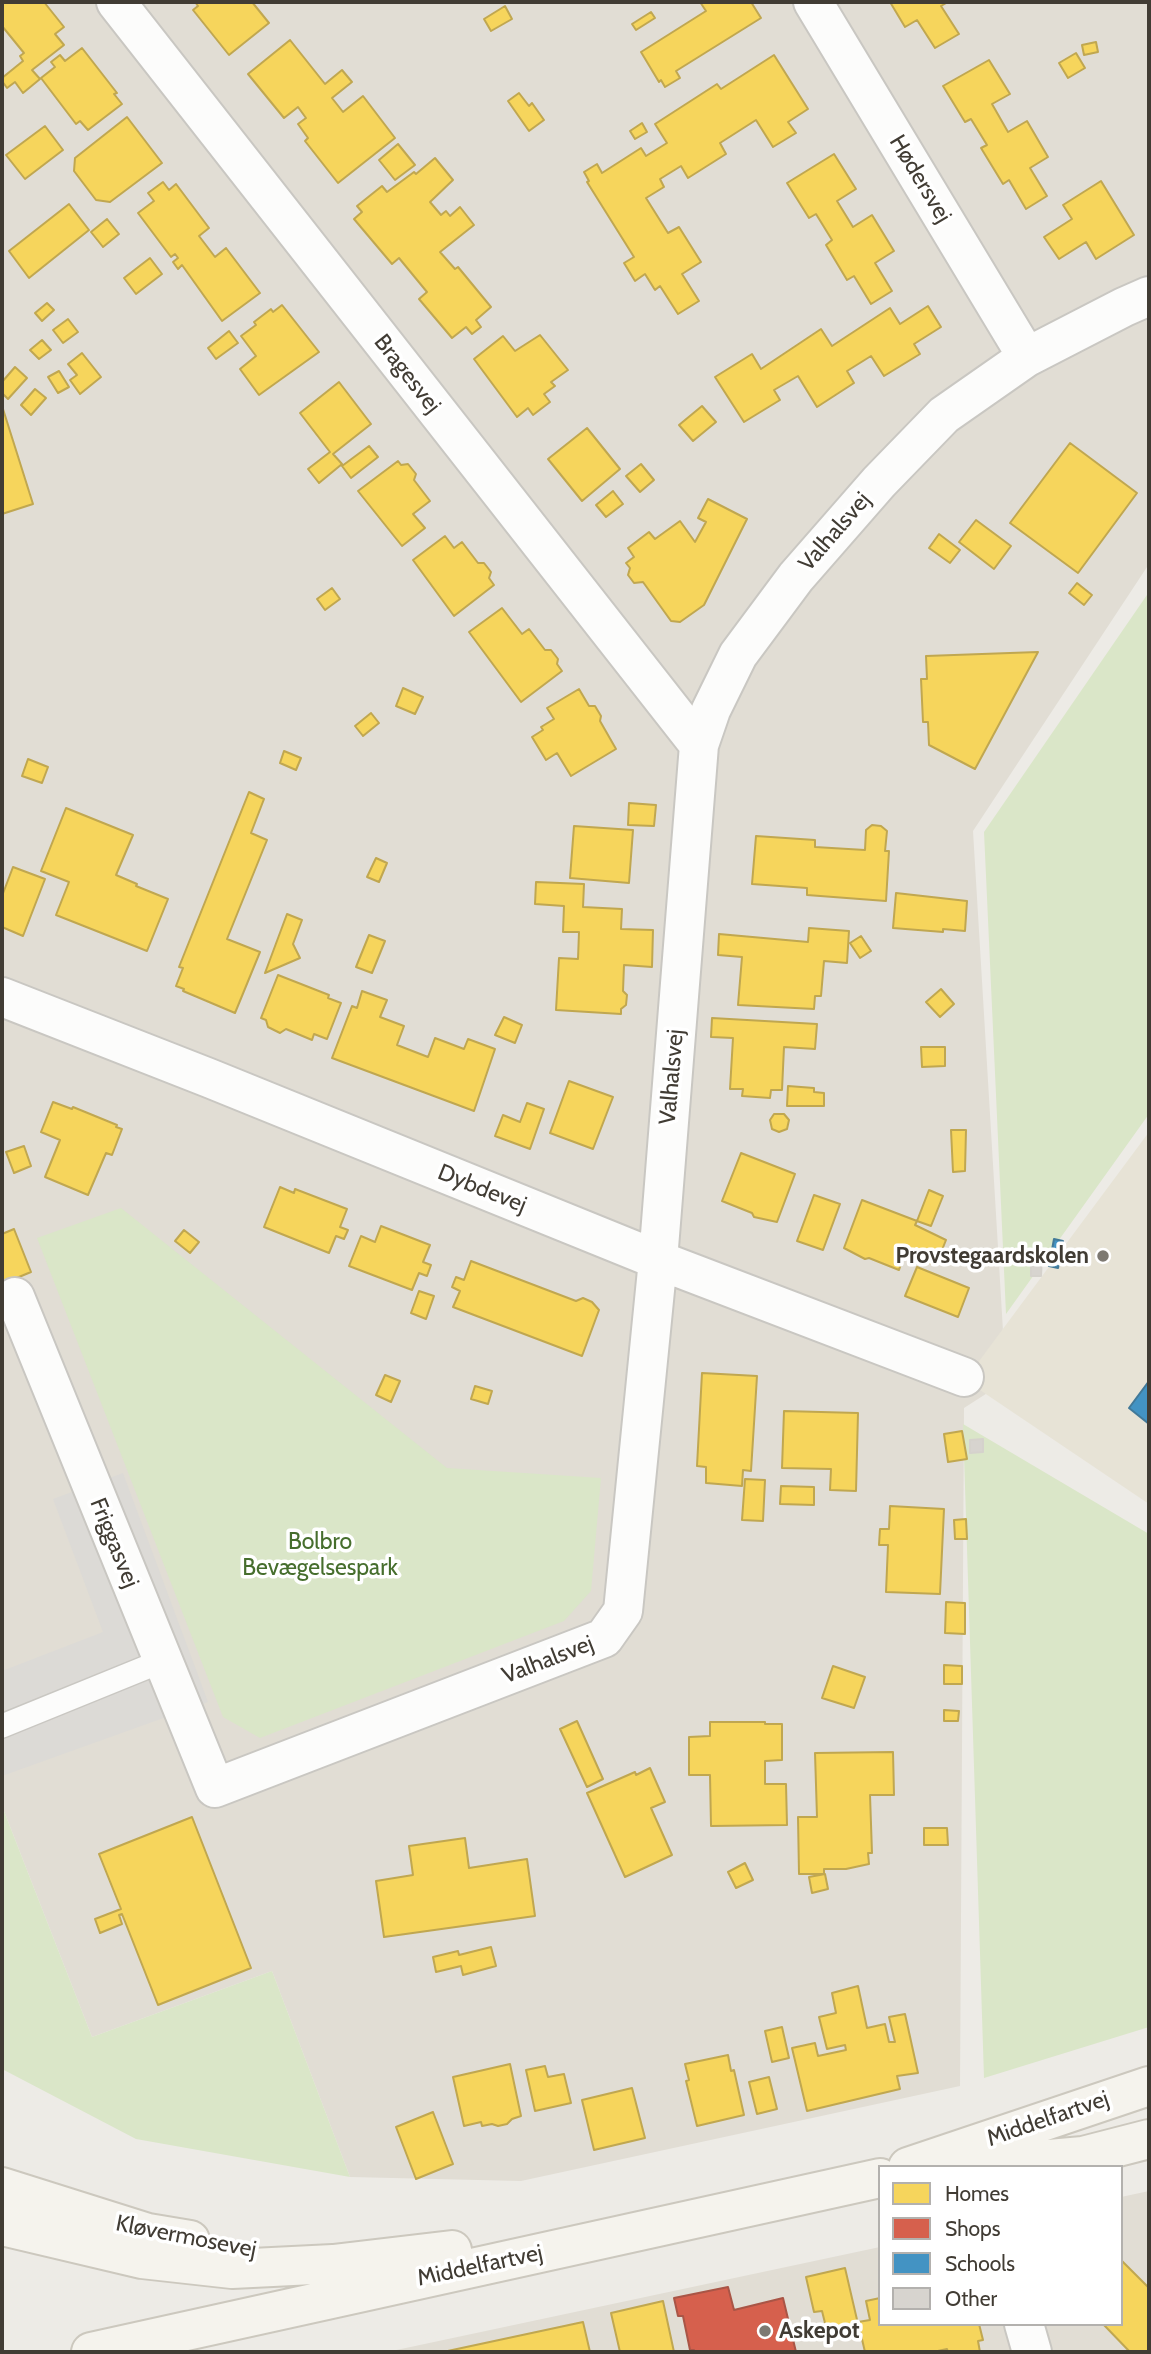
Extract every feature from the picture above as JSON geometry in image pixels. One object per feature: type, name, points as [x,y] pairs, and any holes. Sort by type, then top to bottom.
[{"type":"main road","name":"Middelfartvej","points":[[914,2165],[1149,2086]]},
{"type":"main road","name":"Middelfartvej","points":[[982,2165],[1083,2156],[1149,2140]]},
{"type":"main road","points":[[1083,2156],[1149,2159]]},
{"type":"main road","name":"Middelfartvej","points":[[91,2352],[876,2178]]},
{"type":"main road","name":"Kløvermosevej","points":[[2,2187],[148,2233],[333,2264]]},
{"type":"main road","name":"Kløvermosevej","points":[[2,2226],[142,2259],[232,2269],[333,2264],[653,2228]]},
{"type":"street","name":"Bragesvej","points":[[116,2],[698,746]]},
{"type":"street","name":"Hødersvej","points":[[813,2],[1027,357]]},
{"type":"street","name":"Valhalsvej","points":[[215,1788],[604,1638],[623,1611],[658,1260],[698,746],[711,709],[738,655],[796,577],[879,482],[944,415],[1027,357],[1149,296]]},
{"type":"street","name":"Dybdevej","points":[[2,997],[658,1260],[964,1377]]},
{"type":"street","name":"Friggasvej","points":[[15,1297],[215,1788]]},
{"type":"street","points":[[1025,2326],[1032,2352]]},
{"type":"lane","points":[[2,1726],[162,1661]]},
{"type":"shaded area","points":[[2,2],[1149,2],[1149,564],[973,831],[1006,1381],[964,1408],[960,2086],[521,2181],[350,2177],[272,1971],[92,2037],[2,1806]]},
{"type":"shaded area","name":"Provstegaardskolen","points":[[1149,1132],[1149,1504],[965,1380]]},
{"type":"shaded area","points":[[123,1473],[208,1702],[2,1776],[2,1671],[103,1632],[53,1499]]},
{"type":"shaded area","points":[[1149,2191],[1149,2352],[387,2352],[878,2247],[878,2326],[1123,2326],[1123,2197]]},
{"type":"green space","points":[[1149,592],[1149,1114],[1006,1314],[984,832]]},
{"type":"green space","name":"Bolbro Bevægelsespark","points":[[121,1208],[447,1468],[601,1478],[591,1591],[564,1621],[260,1738],[223,1717],[37,1238]]},
{"type":"green space","points":[[963,1424],[1149,1534],[1149,2027],[984,2078]]},
{"type":"green space","points":[[2,1806],[92,2037],[272,1971],[350,2177],[136,2139],[2,2069]]},
{"type":"building: Homes","points":[[2,2],[44,2],[64,27],[55,34],[64,45],[32,70],[40,79],[23,93],[15,82],[7,88],[2,81],[2,78],[23,61],[20,56],[24,53],[2,26]]},
{"type":"building: Homes","points":[[195,2],[252,2],[269,23],[229,55],[193,10],[198,6]]},
{"type":"building: Homes","points":[[700,2],[751,2],[761,18],[676,71],[680,78],[665,87],[661,80],[659,82],[641,52],[706,11]]},
{"type":"building: Homes","points":[[890,2],[948,2],[941,6],[959,34],[935,48],[917,20],[905,27]]},
{"type":"building: Homes","points":[[505,6],[512,19],[491,31],[484,19]]},
{"type":"building: Homes","points":[[651,12],[655,18],[636,30],[632,24]]},
{"type":"building: Homes","points":[[290,40],[325,84],[342,70],[352,82],[332,98],[343,112],[363,96],[395,138],[338,183],[305,141],[308,138],[298,124],[306,118],[298,107],[284,118],[248,74]]},
{"type":"building: Homes","points":[[1096,42],[1098,52],[1084,55],[1082,45]]},
{"type":"building: Homes","points":[[82,48],[117,93],[114,94],[122,104],[88,130],[80,121],[76,124],[41,78],[55,67],[51,62],[60,55],[65,61]]},
{"type":"building: Homes","points":[[1076,53],[1085,68],[1068,78],[1059,63]]},
{"type":"building: Homes","points":[[774,55],[808,109],[788,122],[796,133],[773,147],[756,120],[720,143],[726,154],[688,178],[681,166],[660,179],[664,187],[646,198],[668,233],[679,227],[701,262],[682,274],[699,301],[678,314],[660,286],[655,290],[645,274],[635,281],[624,263],[634,257],[587,182],[589,181],[584,172],[597,164],[602,173],[641,148],[646,156],[667,143],[655,124],[717,84],[721,89]]},
{"type":"building: Homes","points":[[989,60],[1010,94],[992,104],[1008,132],[1027,121],[1048,157],[1030,168],[1047,196],[1026,209],[1009,180],[1003,184],[981,148],[987,145],[971,119],[965,122],[943,86]]},
{"type":"building: Homes","points":[[519,93],[529,106],[532,103],[544,120],[529,131],[508,101]]},
{"type":"building: Homes","points":[[127,117],[162,163],[110,202],[96,200],[74,171],[75,158]]},
{"type":"building: Homes","points":[[642,123],[647,132],[635,139],[630,131]]},
{"type":"building: Homes","points":[[45,126],[63,150],[25,179],[6,155]]},
{"type":"building: Homes","points":[[398,144],[415,165],[395,180],[379,160]]},
{"type":"building: Homes","points":[[834,154],[856,189],[837,201],[853,227],[872,215],[894,251],[875,263],[892,291],[871,304],[854,276],[847,280],[826,245],[832,240],[816,214],[809,218],[787,183]]},
{"type":"building: Homes","points":[[435,158],[453,180],[430,202],[441,215],[446,211],[450,216],[460,207],[474,225],[440,252],[455,269],[458,267],[491,307],[476,320],[481,327],[472,334],[466,327],[452,338],[419,299],[427,292],[399,258],[392,264],[354,219],[362,212],[357,206],[382,186],[387,192]]},
{"type":"building: Homes","points":[[1101,181],[1134,235],[1096,259],[1086,242],[1059,259],[1044,237],[1072,219],[1063,205]]},
{"type":"building: Homes","points":[[163,182],[169,190],[176,184],[209,228],[199,236],[215,257],[226,248],[260,293],[222,321],[182,265],[178,269],[173,262],[178,258],[175,254],[171,257],[138,213],[154,201],[148,193]]},
{"type":"building: Homes","points":[[69,204],[89,230],[29,278],[9,251]]},
{"type":"building: Homes","points":[[107,219],[119,234],[103,247],[91,232]]},
{"type":"building: Homes","points":[[150,258],[162,274],[136,294],[124,278]]},
{"type":"building: Homes","points":[[47,303],[54,310],[42,321],[35,313]]},
{"type":"building: Homes","points":[[282,305],[319,352],[259,395],[240,369],[256,356],[241,336],[271,309],[273,312]]},
{"type":"building: Homes","points":[[928,306],[941,327],[914,344],[920,354],[884,376],[871,356],[847,371],[854,383],[817,407],[798,376],[774,390],[780,400],[744,422],[715,377],[752,354],[761,369],[821,329],[832,346],[890,308],[900,324]]},
{"type":"building: Homes","points":[[68,319],[78,332],[63,343],[53,330]]},
{"type":"building: Homes","points":[[229,331],[238,343],[216,359],[208,348]]},
{"type":"building: Homes","points":[[540,335],[568,370],[551,382],[555,386],[544,394],[550,402],[533,415],[528,408],[517,417],[474,359],[503,336],[515,351]]},
{"type":"building: Homes","points":[[42,340],[51,350],[39,359],[30,350]]},
{"type":"building: Homes","points":[[82,353],[101,377],[80,394],[70,380],[77,375],[68,364]]},
{"type":"building: Homes","points":[[15,367],[27,378],[8,399],[2,393],[2,382]]},
{"type":"building: Homes","points":[[59,371],[69,387],[58,393],[48,377]]},
{"type":"building: Homes","points":[[339,382],[371,424],[333,454],[342,464],[319,483],[308,469],[330,452],[300,413]]},
{"type":"building: Homes","points":[[35,389],[46,398],[31,415],[21,405]]},
{"type":"building: Homes","points":[[702,406],[716,422],[693,441],[679,425]]},
{"type":"building: Homes","points":[[2,410],[33,504],[2,514]]},
{"type":"building: Homes","points":[[587,428],[620,469],[582,501],[548,459]]},
{"type":"building: Homes","points":[[1070,443],[1137,493],[1078,573],[1010,523]]},
{"type":"building: Homes","points":[[369,446],[378,457],[351,478],[342,466]]},
{"type":"building: Homes","points":[[398,461],[401,465],[408,464],[416,474],[414,480],[430,501],[413,514],[425,528],[402,546],[358,491]]},
{"type":"building: Homes","points":[[641,464],[654,480],[640,492],[626,476]]},
{"type":"building: Homes","points":[[613,491],[623,504],[606,517],[596,505]]},
{"type":"building: Homes","points":[[708,499],[747,519],[704,605],[680,622],[671,621],[643,582],[634,583],[628,575],[630,568],[626,563],[634,557],[628,548],[649,532],[655,539],[680,521],[695,542],[706,522],[698,518]]},
{"type":"building: Homes","points":[[976,520],[1011,546],[994,569],[959,542]]},
{"type":"building: Homes","points":[[939,534],[960,550],[950,563],[929,548]]},
{"type":"building: Homes","points":[[445,536],[454,548],[462,542],[478,563],[484,563],[491,572],[489,578],[494,585],[454,616],[413,560]]},
{"type":"building: Homes","points":[[1077,583],[1092,595],[1084,605],[1069,593]]},
{"type":"building: Homes","points":[[332,588],[340,599],[325,610],[317,599]]},
{"type":"building: Homes","points":[[502,608],[522,634],[529,629],[545,650],[551,650],[562,671],[521,702],[469,632]]},
{"type":"building: Homes","points":[[1038,652],[975,769],[929,745],[928,722],[923,722],[921,679],[927,679],[926,656]]},
{"type":"building: Homes","points":[[403,688],[423,697],[415,714],[396,706]]},
{"type":"building: Homes","points":[[579,689],[589,706],[595,706],[616,749],[571,776],[557,753],[546,760],[532,737],[554,719],[547,708]]},
{"type":"building: Homes","points":[[371,713],[379,723],[363,736],[355,726]]},
{"type":"building: Homes","points":[[284,751],[301,758],[296,770],[280,763]]},
{"type":"building: Homes","points":[[28,759],[48,767],[42,783],[22,776]]},
{"type":"building: Homes","points":[[249,792],[264,799],[251,833],[267,840],[227,939],[260,952],[235,1013],[176,986],[183,968],[179,967]]},
{"type":"building: Homes","points":[[629,803],[656,805],[654,826],[628,825]]},
{"type":"building: Homes","points":[[66,808],[133,835],[116,875],[168,899],[147,951],[56,915],[69,882],[41,871]]},
{"type":"building: Homes","points":[[872,825],[881,826],[887,831],[885,851],[889,851],[886,901],[807,895],[807,888],[752,884],[756,836],[815,840],[815,847],[865,850],[866,830]]},
{"type":"building: Homes","points":[[574,826],[633,830],[629,883],[570,878]]},
{"type":"building: Homes","points":[[376,858],[387,863],[379,882],[367,877]]},
{"type":"building: Homes","points":[[13,867],[45,879],[23,936],[2,927],[2,896]]},
{"type":"building: Homes","points":[[536,882],[584,884],[583,907],[622,909],[621,929],[653,930],[652,967],[624,965],[623,991],[627,995],[621,1014],[556,1010],[559,958],[578,959],[579,932],[563,932],[564,906],[535,904]]},
{"type":"building: Homes","points":[[896,893],[967,901],[965,931],[893,928]]},
{"type":"building: Homes","points":[[287,914],[302,920],[293,944],[300,958],[265,973]]},
{"type":"building: Homes","points":[[809,928],[849,931],[847,963],[824,961],[821,996],[815,996],[814,1009],[738,1005],[742,957],[718,955],[719,934],[808,942]]},
{"type":"building: Homes","points":[[369,935],[385,941],[372,973],[356,967]]},
{"type":"building: Homes","points":[[861,936],[871,951],[860,958],[850,943]]},
{"type":"building: Homes","points":[[278,975],[329,995],[328,998],[341,1003],[327,1039],[314,1034],[312,1040],[286,1029],[280,1033],[268,1027],[266,1020],[261,1018]]},
{"type":"building: Homes","points":[[941,989],[954,1004],[940,1017],[926,1002]]},
{"type":"building: Homes","points":[[362,991],[387,1000],[380,1017],[404,1026],[397,1045],[428,1057],[435,1038],[464,1049],[468,1039],[495,1049],[474,1111],[332,1058],[352,1006],[357,1008]]},
{"type":"building: Homes","points":[[504,1017],[522,1025],[515,1043],[495,1035]]},
{"type":"building: Homes","points":[[712,1018],[817,1024],[815,1049],[784,1047],[782,1090],[771,1090],[770,1098],[742,1096],[743,1089],[730,1089],[733,1038],[711,1037]]},
{"type":"building: Homes","points":[[921,1047],[945,1047],[945,1066],[922,1067]]},
{"type":"building: Homes","points":[[569,1081],[613,1097],[593,1149],[550,1133]]},
{"type":"building: Homes","points":[[788,1086],[814,1088],[814,1092],[824,1093],[824,1106],[787,1106]]},
{"type":"building: Homes","points":[[53,1102],[72,1109],[73,1107],[122,1129],[112,1155],[106,1153],[88,1195],[45,1177],[60,1140],[41,1132]]},
{"type":"building: Homes","points":[[527,1103],[544,1109],[530,1149],[495,1136],[503,1115],[520,1122]]},
{"type":"building: Homes","points":[[774,1114],[784,1114],[789,1120],[787,1129],[779,1132],[772,1129],[770,1120]]},
{"type":"building: Homes","points":[[951,1130],[966,1130],[965,1171],[953,1172]]},
{"type":"building: Homes","points":[[24,1146],[31,1166],[14,1173],[6,1152]]},
{"type":"building: Homes","points":[[741,1153],[795,1174],[777,1222],[754,1217],[752,1213],[722,1201]]},
{"type":"building: Homes","points":[[280,1187],[294,1193],[295,1189],[347,1209],[340,1227],[348,1230],[344,1239],[336,1236],[329,1253],[264,1227]]},
{"type":"building: Homes","points":[[929,1190],[943,1196],[931,1226],[917,1221]]},
{"type":"building: Homes","points":[[814,1195],[840,1204],[823,1250],[797,1241]]},
{"type":"building: Homes","points":[[862,1200],[917,1221],[915,1225],[946,1240],[936,1265],[904,1255],[899,1270],[869,1258],[865,1259],[844,1248]]},
{"type":"building: Homes","points":[[381,1226],[430,1245],[423,1262],[431,1265],[427,1276],[419,1273],[412,1290],[349,1266],[361,1236],[375,1242]]},
{"type":"building: Homes","points":[[14,1229],[31,1272],[2,1284],[2,1234]]},
{"type":"building: Homes","points":[[184,1230],[199,1242],[190,1253],[175,1241]]},
{"type":"building: Homes","points":[[471,1261],[576,1301],[583,1298],[592,1302],[599,1310],[582,1356],[453,1307],[460,1291],[452,1287],[456,1277],[464,1280]]},
{"type":"building: Homes","points":[[917,1267],[969,1288],[958,1317],[905,1296]]},
{"type":"building: Homes","points":[[419,1291],[434,1296],[426,1319],[411,1313]]},
{"type":"building: Homes","points":[[702,1373],[757,1376],[751,1471],[743,1470],[742,1486],[706,1483],[706,1467],[697,1466]]},
{"type":"building: Homes","points":[[385,1375],[400,1381],[391,1402],[376,1395]]},
{"type":"building: Homes","points":[[475,1386],[492,1391],[488,1404],[471,1399]]},
{"type":"building: Homes","points":[[784,1411],[858,1413],[856,1491],[830,1490],[831,1469],[782,1468]]},
{"type":"building: Homes","points":[[962,1431],[967,1459],[948,1462],[944,1434]]},
{"type":"building: Homes","points":[[745,1479],[765,1480],[763,1521],[742,1520]]},
{"type":"building: Homes","points":[[781,1486],[814,1487],[814,1505],[780,1504]]},
{"type":"building: Homes","points":[[890,1506],[944,1509],[940,1594],[886,1592],[888,1545],[879,1545],[880,1529],[889,1529]]},
{"type":"building: Homes","points":[[966,1519],[967,1539],[955,1539],[954,1520]]},
{"type":"building: Homes","points":[[946,1602],[965,1603],[965,1634],[945,1633]]},
{"type":"building: Homes","points":[[944,1665],[962,1666],[962,1684],[944,1684]]},
{"type":"building: Homes","points":[[833,1666],[865,1677],[854,1708],[822,1698]]},
{"type":"building: Homes","points":[[944,1710],[959,1711],[958,1721],[944,1721]]},
{"type":"building: Homes","points":[[577,1721],[603,1779],[587,1787],[560,1729]]},
{"type":"building: Homes","points":[[710,1722],[782,1724],[782,1760],[765,1761],[765,1784],[786,1784],[787,1825],[711,1826],[710,1775],[689,1775],[689,1737],[710,1736]]},
{"type":"building: Homes","points":[[893,1752],[894,1795],[870,1795],[872,1853],[868,1853],[869,1864],[846,1869],[824,1869],[824,1874],[799,1874],[798,1817],[817,1817],[815,1753]]},
{"type":"building: Homes","points":[[650,1768],[665,1802],[651,1808],[672,1855],[625,1877],[587,1793]]},
{"type":"building: Homes","points":[[192,1817],[251,1968],[158,2005],[122,1914],[119,1915],[122,1924],[100,1933],[95,1919],[121,1909],[99,1854]]},
{"type":"building: Homes","points":[[924,1828],[947,1828],[948,1845],[924,1845]]},
{"type":"building: Homes","points":[[465,1838],[469,1868],[527,1859],[535,1916],[384,1937],[376,1881],[413,1875],[409,1846]]},
{"type":"building: Homes","points":[[745,1863],[753,1880],[736,1888],[728,1872]]},
{"type":"building: Homes","points":[[825,1874],[828,1889],[812,1893],[809,1877]]},
{"type":"building: Homes","points":[[491,1947],[496,1966],[463,1975],[461,1966],[436,1972],[433,1957],[458,1951],[459,1955]]},
{"type":"building: Homes","points":[[858,1986],[867,2028],[885,2024],[889,2042],[895,2042],[889,2017],[905,2014],[918,2073],[897,2076],[900,2089],[807,2111],[792,2048],[815,2043],[818,2056],[846,2050],[845,2045],[827,2049],[819,2017],[836,2013],[832,1993]]},
{"type":"building: Homes","points":[[782,2027],[789,2058],[772,2062],[765,2031]]},
{"type":"building: Homes","points":[[728,2055],[744,2115],[697,2126],[686,2081],[689,2080],[685,2064]]},
{"type":"building: Homes","points":[[510,2064],[521,2116],[498,2126],[482,2126],[481,2122],[464,2126],[453,2077]]},
{"type":"building: Homes","points":[[545,2066],[548,2077],[564,2074],[571,2103],[535,2111],[526,2070]]},
{"type":"building: Homes","points":[[769,2077],[777,2109],[757,2114],[749,2082]]},
{"type":"building: Homes","points":[[632,2088],[645,2138],[594,2150],[582,2100]]},
{"type":"building: Homes","points":[[433,2112],[453,2164],[416,2179],[396,2127]]},
{"type":"building: Homes","points":[[1123,2262],[1149,2288],[1149,2352],[1130,2352],[1105,2326],[1123,2326]]},
{"type":"building: Homes","points":[[845,2268],[858,2324],[827,2331],[822,2311],[814,2312],[806,2277]]},
{"type":"building: Homes","points":[[878,2298],[878,2326],[980,2326],[983,2340],[978,2341],[980,2352],[948,2352],[947,2349],[933,2352],[865,2352],[858,2322],[870,2320],[866,2301]]},
{"type":"building: Homes","points":[[663,2301],[674,2352],[620,2352],[611,2313]]},
{"type":"building: Homes","points":[[583,2322],[590,2352],[443,2352]]},
{"type":"building: Shops","points":[[728,2287],[734,2310],[783,2298],[796,2352],[690,2350],[683,2316],[678,2316],[674,2298]]},
{"type":"building: Schools","points":[[1054,1239],[1063,1241],[1058,1268],[1049,1266]]},
{"type":"building: Schools","points":[[1149,1381],[1149,1424],[1129,1408]]},
{"type":"building: Other","points":[[1031,1254],[1042,1255],[1041,1276],[1031,1276]]},
{"type":"building: Other","points":[[983,1439],[983,1452],[970,1453],[970,1440]]},
{"type":"place","name":"Provstegaardskolen","points":[[1103,1256]]},
{"type":"place","name":"Askepot","points":[[765,2331]]}]
